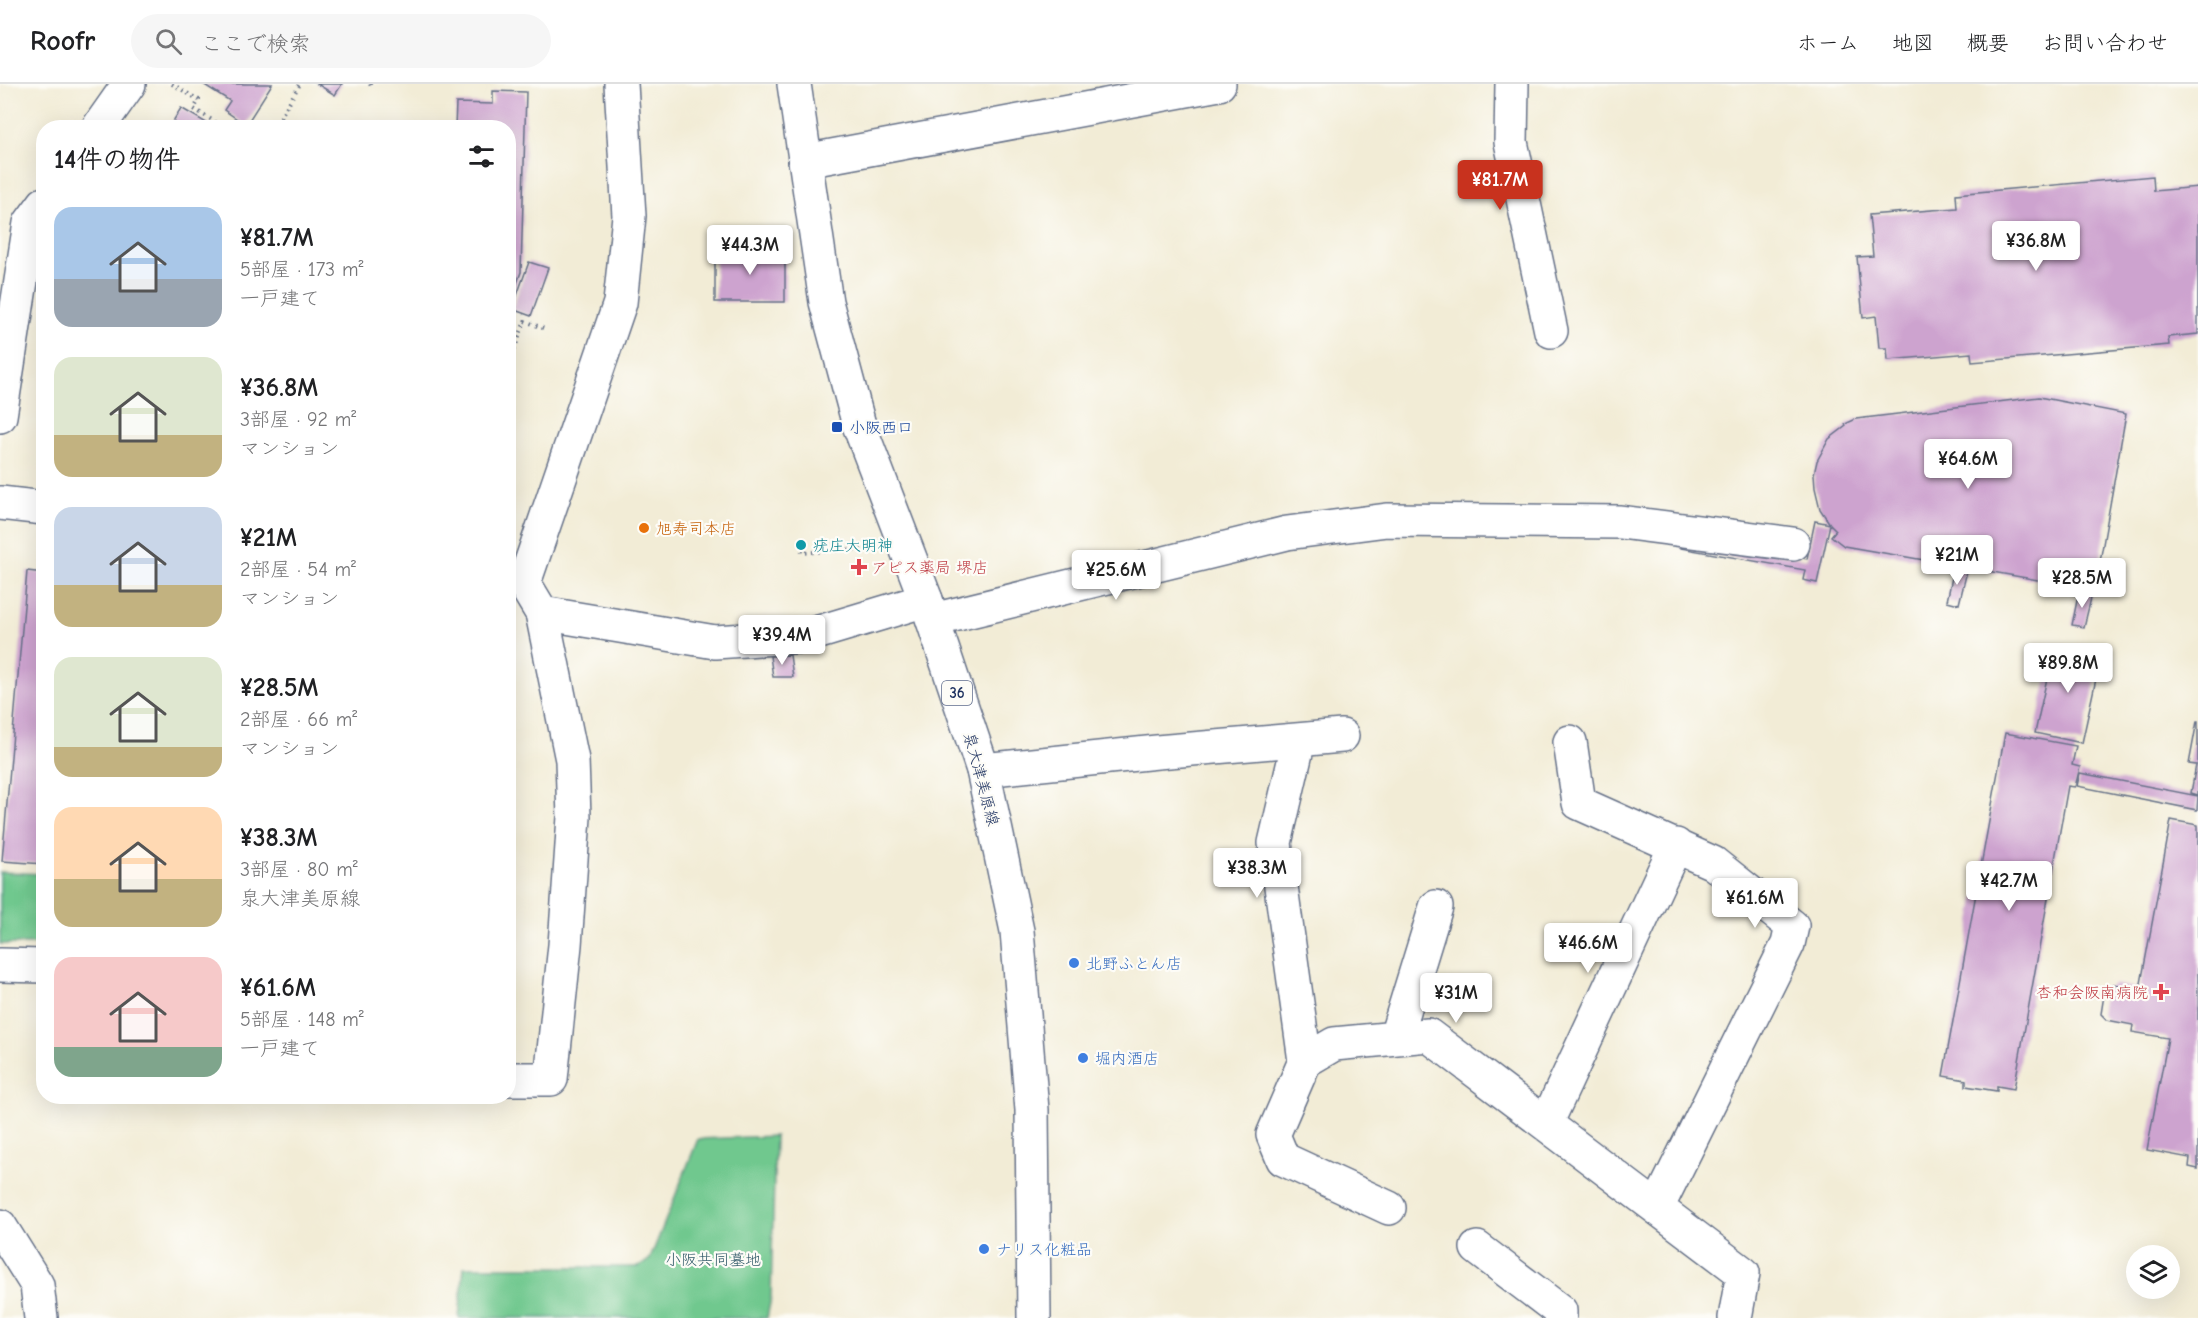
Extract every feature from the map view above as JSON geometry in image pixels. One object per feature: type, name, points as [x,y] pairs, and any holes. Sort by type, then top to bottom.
[{"type":"street","points":[[104,120],[129,84]]},
{"type":"street","points":[[516,1079],[551,1079],[566,945],[574,817],[572,760],[542,613],[516,580],[620,303],[629,216],[621,84]]},
{"type":"street","name":"泉大津美原線","points":[[794,84],[825,303],[859,424],[929,610],[983,770],[1017,932],[1032,1110],[1034,1318]]},
{"type":"street","points":[[805,161],[1219,84]]},
{"type":"street","points":[[1512,84],[1511,142],[1551,331]]},
{"type":"street","points":[[0,416],[30,223],[36,215]]},
{"type":"street","points":[[0,503],[36,507]]},
{"type":"street","points":[[542,613],[715,642],[806,636],[1287,533],[1387,520],[1620,522],[1793,544]]},
{"type":"street","points":[[983,770],[1342,736]]},
{"type":"street","points":[[1299,740],[1275,843],[1305,1061],[1273,1135],[1283,1159],[1389,1208]]},
{"type":"street","points":[[1570,742],[1579,802],[1713,863],[1792,926],[1788,944],[1657,1208]]},
{"type":"street","points":[[1546,1125],[1676,845]]},
{"type":"street","points":[[1396,1037],[1436,907]]},
{"type":"street","points":[[0,965],[36,966]]},
{"type":"street","points":[[1305,1061],[1334,1044],[1428,1035],[1743,1273],[1735,1318]]},
{"type":"street","points":[[0,1226],[37,1285],[41,1318]]},
{"type":"street","points":[[1477,1248],[1560,1311],[1560,1318]]},
{"type":"path","points":[[172,84],[199,100],[194,109],[212,120]]},
{"type":"path","points":[[279,120],[300,84]]},
{"type":"path","points":[[516,345],[525,321],[545,328]]},
{"type":"path","points":[[801,545],[802,553],[878,547]]},
{"type":"green space","points":[[0,872],[36,874],[36,944],[0,944]]},
{"type":"green space","name":"小阪共同墓地","points":[[775,1136],[771,1298],[767,1318],[459,1318],[464,1267],[639,1267],[650,1259],[698,1139]]},
{"type":"building","points":[[203,84],[272,84],[249,120],[239,120],[224,110],[230,101]]},
{"type":"building","points":[[317,84],[342,84],[335,95]]},
{"type":"building","points":[[493,91],[526,92],[521,272],[516,286],[516,120],[455,120],[456,103],[493,104]]},
{"type":"building","points":[[181,108],[201,120],[174,120]]},
{"type":"building","points":[[2153,176],[2154,191],[2198,187],[2198,334],[2168,337],[2169,345],[1972,362],[1971,353],[1888,360],[1887,348],[1879,348],[1876,316],[1863,318],[1857,257],[1873,256],[1869,215],[1957,208],[1956,194]]},
{"type":"building","points":[[785,250],[785,302],[715,302],[715,251]]},
{"type":"building","points":[[529,262],[548,268],[531,316],[516,310],[516,298]]},
{"type":"building","points":[[2039,397],[2126,414],[2095,590],[1844,546],[1831,536],[1836,530],[1820,509],[1815,488],[1814,474],[1817,461],[1829,439],[1846,426],[1845,424],[1856,419]]},
{"type":"building","points":[[1815,521],[1830,524],[1817,583],[1803,580],[1805,570],[1680,548],[1682,537],[1807,559]]},
{"type":"building","points":[[1954,568],[1967,571],[1959,604],[1947,601]]},
{"type":"building","points":[[27,571],[36,572],[36,863],[2,861]]},
{"type":"building","points":[[2079,591],[2092,594],[2084,627],[2072,625]]},
{"type":"building","points":[[2054,646],[2101,656],[2082,743],[2035,733]]},
{"type":"building","points":[[790,655],[793,677],[773,677],[770,656]]},
{"type":"building","points":[[2197,721],[2198,795],[2191,793],[2196,765],[2189,764]]},
{"type":"building","points":[[2005,733],[2076,746],[2072,765],[2080,767],[2075,787],[2068,786],[2014,1089],[1997,1086],[1997,1091],[1966,1086],[1966,1080],[1943,1076]]},
{"type":"building","points":[[2080,773],[2198,796],[2197,810],[2077,786]]},
{"type":"building","points":[[2171,820],[2198,825],[2198,1169],[2189,1167],[2190,1158],[2147,1150],[2168,1038],[2132,1032],[2133,1025],[2107,1020],[2101,1014],[2105,989],[2113,984],[2140,989]]},
{"type":"place","name":"小阪西口","points":[[837,427]]},
{"type":"place","name":"旭寿司本店","points":[[644,528]]},
{"type":"place","name":"疣庄大明神","points":[[801,545]]},
{"type":"place","name":"アピス薬局 堺店","points":[[859,567]]},
{"type":"place","name":"北野ふとん店","points":[[1074,963]]},
{"type":"place","name":"杏和会阪南病院","points":[[2161,992]]},
{"type":"place","name":"堀内酒店","points":[[1083,1058]]},
{"type":"place","name":"ナリス化粧品","points":[[984,1249]]}]
